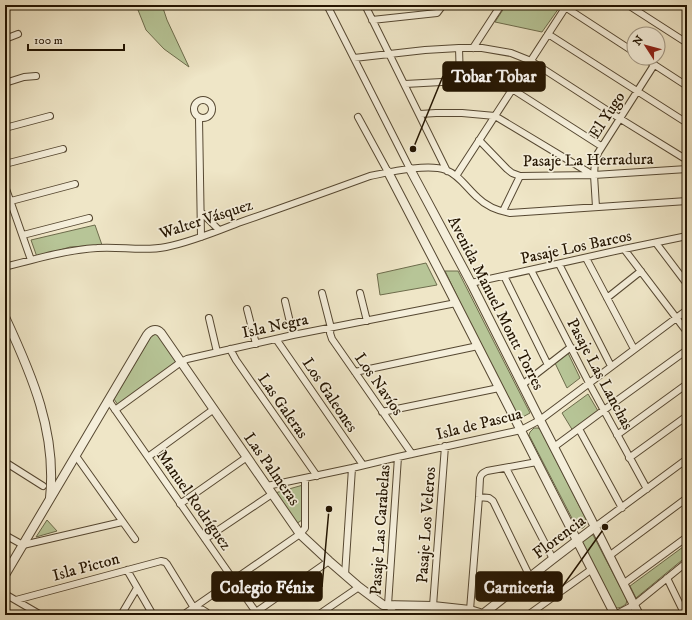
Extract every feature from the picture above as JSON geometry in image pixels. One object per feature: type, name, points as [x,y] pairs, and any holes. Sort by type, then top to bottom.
[{"type":"street","name":"Avenida Manuel Montt Torres","points":[[327,5],[410,169],[471,283],[639,615]]},
{"type":"street","points":[[365,5],[447,171]]},
{"type":"street","points":[[372,20],[437,13],[443,5]]},
{"type":"street","points":[[473,48],[501,5]]},
{"type":"street","points":[[628,5],[687,43]]},
{"type":"street","points":[[456,176],[565,6],[626,47]]},
{"type":"street","points":[[5,39],[18,34]]},
{"type":"street","points":[[548,34],[687,123]]},
{"type":"street","points":[[354,58],[459,48],[473,48],[511,53],[531,61],[687,160]]},
{"type":"street","points":[[459,48],[460,81]]},
{"type":"street","name":"El Yugo","points":[[596,207],[594,175],[595,162],[598,153],[601,146],[653,66]]},
{"type":"street","points":[[656,66],[687,86]]},
{"type":"street","points":[[5,83],[24,76],[36,76]]},
{"type":"street","points":[[405,84],[460,81],[487,83],[512,89],[601,146]]},
{"type":"street","points":[[420,114],[462,112],[495,116],[594,175]]},
{"type":"street","points":[[5,128],[50,116]]},
{"type":"street","points":[[358,117],[456,303],[615,615],[634,605],[687,562]]},
{"type":"street","points":[[199,118],[201,237]]},
{"type":"street","name":"Pasaje La Herradura","points":[[479,140],[507,169],[520,176],[594,175],[687,169]]},
{"type":"street","points":[[5,164],[63,149]]},
{"type":"street","name":"Walter Vásquez","points":[[5,267],[62,252],[97,248],[140,250],[160,249],[174,246],[370,176],[426,167],[439,168],[456,176],[483,202],[495,209],[503,211]]},
{"type":"street","points":[[520,176],[503,211],[510,213],[687,202]]},
{"type":"street","points":[[11,201],[75,184]]},
{"type":"street","points":[[5,186],[31,260]]},
{"type":"street","points":[[201,212],[219,230]]},
{"type":"street","points":[[23,235],[89,218]]},
{"type":"street","name":"Pasaje Los Barcos","points":[[471,283],[656,242],[686,237]]},
{"type":"street","points":[[656,242],[687,284]]},
{"type":"street","points":[[624,249],[687,332]]},
{"type":"street","points":[[586,258],[634,349]]},
{"type":"street","points":[[559,264],[611,366]]},
{"type":"street","name":"Pasaje Las Lanchas","points":[[531,270],[589,383],[647,489]]},
{"type":"street","points":[[607,298],[641,271]]},
{"type":"street","points":[[504,276],[548,365]]},
{"type":"street","name":"Los Navíos","points":[[322,293],[332,339],[412,454]]},
{"type":"street","points":[[360,293],[367,321]]},
{"type":"street","points":[[285,301],[293,335]]},
{"type":"street","name":"Isla Negra","points":[[115,410],[187,358],[293,335],[456,303]]},
{"type":"street","points":[[247,309],[256,344]]},
{"type":"street","name":"Isla de Pascua","points":[[267,486],[521,430],[540,420],[687,310]]},
{"type":"street","points":[[5,317],[22,352],[45,419],[51,457],[51,487],[49,501]]},
{"type":"street","points":[[209,318],[217,352]]},
{"type":"street","name":"Las Palmeras","points":[[109,401],[147,334],[150,331],[157,330],[161,333],[300,534],[359,587],[383,605],[391,605]]},
{"type":"street","name":"Los Galeones","points":[[276,339],[362,465]]},
{"type":"street","points":[[355,372],[478,346]]},
{"type":"street","points":[[522,385],[571,347]]},
{"type":"street","name":"Las Galeras","points":[[230,349],[316,476]]},
{"type":"street","points":[[554,448],[687,350]]},
{"type":"street","points":[[617,435],[687,384]]},
{"type":"street","points":[[382,412],[499,388]]},
{"type":"street","points":[[5,575],[109,401]]},
{"type":"street","name":"Manuel Rodríguez","points":[[109,401],[257,614]]},
{"type":"street","points":[[148,456],[214,409]]},
{"type":"street","points":[[630,458],[687,416]]},
{"type":"street","points":[[579,429],[622,508]]},
{"type":"street","name":"Pasaje Los Veleros","points":[[433,606],[445,446]]},
{"type":"street","points":[[76,456],[134,539]]},
{"type":"street","points":[[180,504],[247,457]]},
{"type":"street","name":"Pasaje Las Carabelas","points":[[391,605],[398,457]]},
{"type":"street","name":"Florencia","points":[[391,605],[433,606],[470,610],[486,615],[553,559],[687,459]]},
{"type":"street","points":[[5,462],[43,486]]},
{"type":"street","points":[[470,610],[480,478],[482,474],[487,471],[537,462]]},
{"type":"street","points":[[345,575],[352,468]]},
{"type":"street","points":[[506,468],[553,559]]},
{"type":"street","points":[[184,615],[300,534],[305,528],[305,478]]},
{"type":"street","points":[[205,539],[272,494]]},
{"type":"street","points":[[479,497],[489,498],[493,501],[530,577]]},
{"type":"street","points":[[609,556],[687,498]]},
{"type":"street","points":[[5,535],[23,545],[122,522]]},
{"type":"street","points":[[623,584],[687,536]]},
{"type":"street","name":"Isla Picton","points":[[16,600],[163,561],[167,564],[194,608]]},
{"type":"street","points":[[257,614],[329,561]]},
{"type":"street","points":[[528,615],[592,569]]},
{"type":"street","points":[[127,570],[153,615]]},
{"type":"street","points":[[667,578],[684,615]]},
{"type":"street","points":[[318,615],[359,587]]},
{"type":"street","points":[[121,615],[137,588]]},
{"type":"street","points":[[5,594],[41,615]]},
{"type":"street","points":[[387,615],[391,605]]},
{"type":"street","points":[[192,615],[194,608]]},
{"type":"street","points":[[194,608],[200,608],[209,615]]},
{"type":"green space","points":[[136,5],[162,5],[167,20],[189,67],[164,49],[146,30]]},
{"type":"green space","points":[[506,5],[555,5],[559,8],[542,32],[495,22]]},
{"type":"green space","points":[[95,225],[102,245],[70,247],[37,257],[31,240]]},
{"type":"green space","points":[[426,263],[437,285],[380,295],[377,274]]},
{"type":"green space","points":[[445,271],[458,271],[530,413],[519,419],[482,348]]},
{"type":"green space","points":[[154,334],[158,335],[177,362],[118,405],[114,399],[150,338]]},
{"type":"green space","points":[[568,353],[580,378],[567,388],[555,363]]},
{"type":"green space","points":[[588,394],[598,411],[573,431],[562,413]]},
{"type":"green space","points":[[534,428],[540,429],[587,521],[584,528],[577,528],[529,435]]},
{"type":"green space","points":[[303,485],[302,520],[296,524],[275,493]]},
{"type":"green space","points":[[47,520],[57,531],[36,537]]},
{"type":"green space","points":[[590,534],[593,535],[627,600],[626,604],[622,607],[614,607],[582,543],[583,539]]},
{"type":"green space","points":[[687,544],[687,556],[636,598],[630,586]]},
{"type":"place","name":"Tobar Tobar","points":[[413,149]]},
{"type":"place","name":"Colegio Fénix","points":[[329,509]]},
{"type":"place","name":"Carniceria","points":[[605,527]]}]
